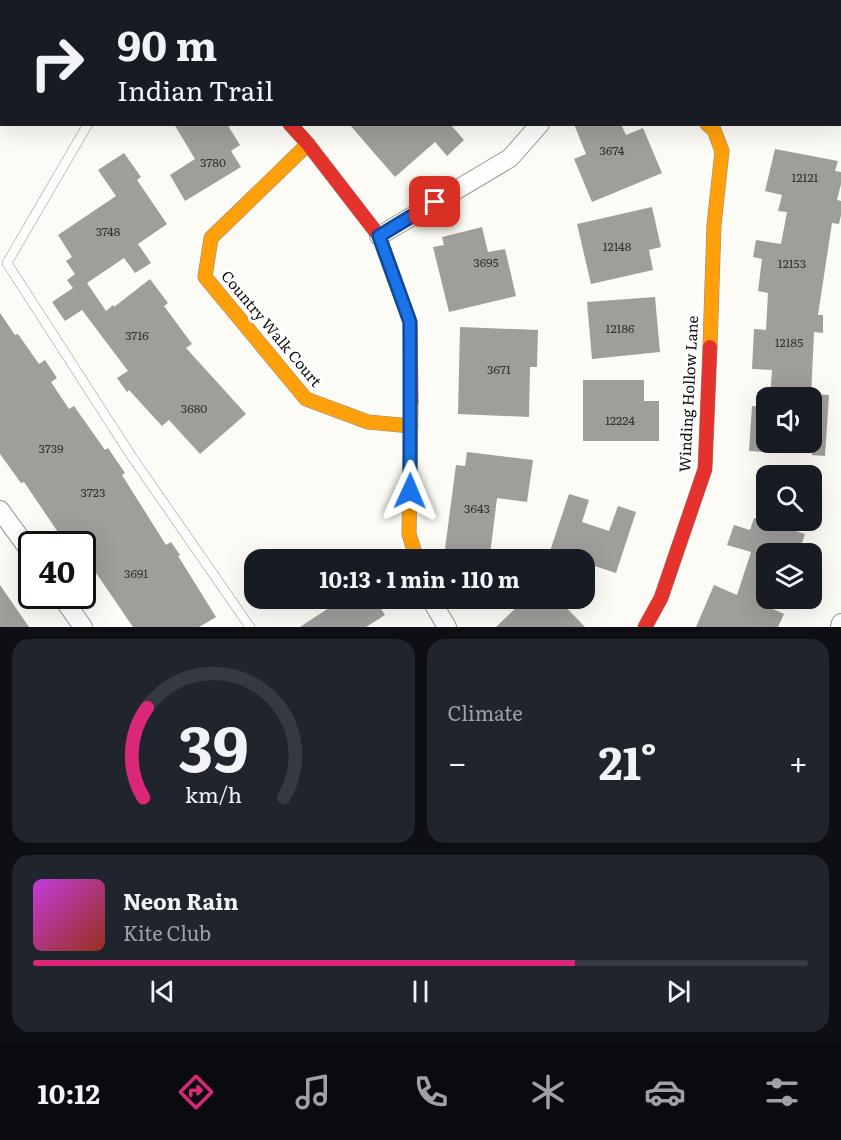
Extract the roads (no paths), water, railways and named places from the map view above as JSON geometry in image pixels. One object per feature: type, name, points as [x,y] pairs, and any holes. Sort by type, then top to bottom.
[{"type":"street","points":[[292,126],[379,236],[410,322],[409,534],[414,549]]},
{"type":"street","points":[[379,236],[510,158],[538,126]]},
{"type":"street","name":"Winding Hollow Lane","points":[[645,627],[661,598],[705,469],[714,225],[722,152],[714,130],[709,126]]},
{"type":"street","name":"Country Walk Court","points":[[308,144],[212,238],[205,277],[306,399],[368,422],[411,426]]},
{"type":"street","points":[[0,510],[18,535]]},
{"type":"street","points":[[70,609],[83,627]]},
{"type":"street","points":[[436,609],[447,627]]},
{"type":"lane","points":[[87,126],[7,263],[132,457],[250,627]]}]
